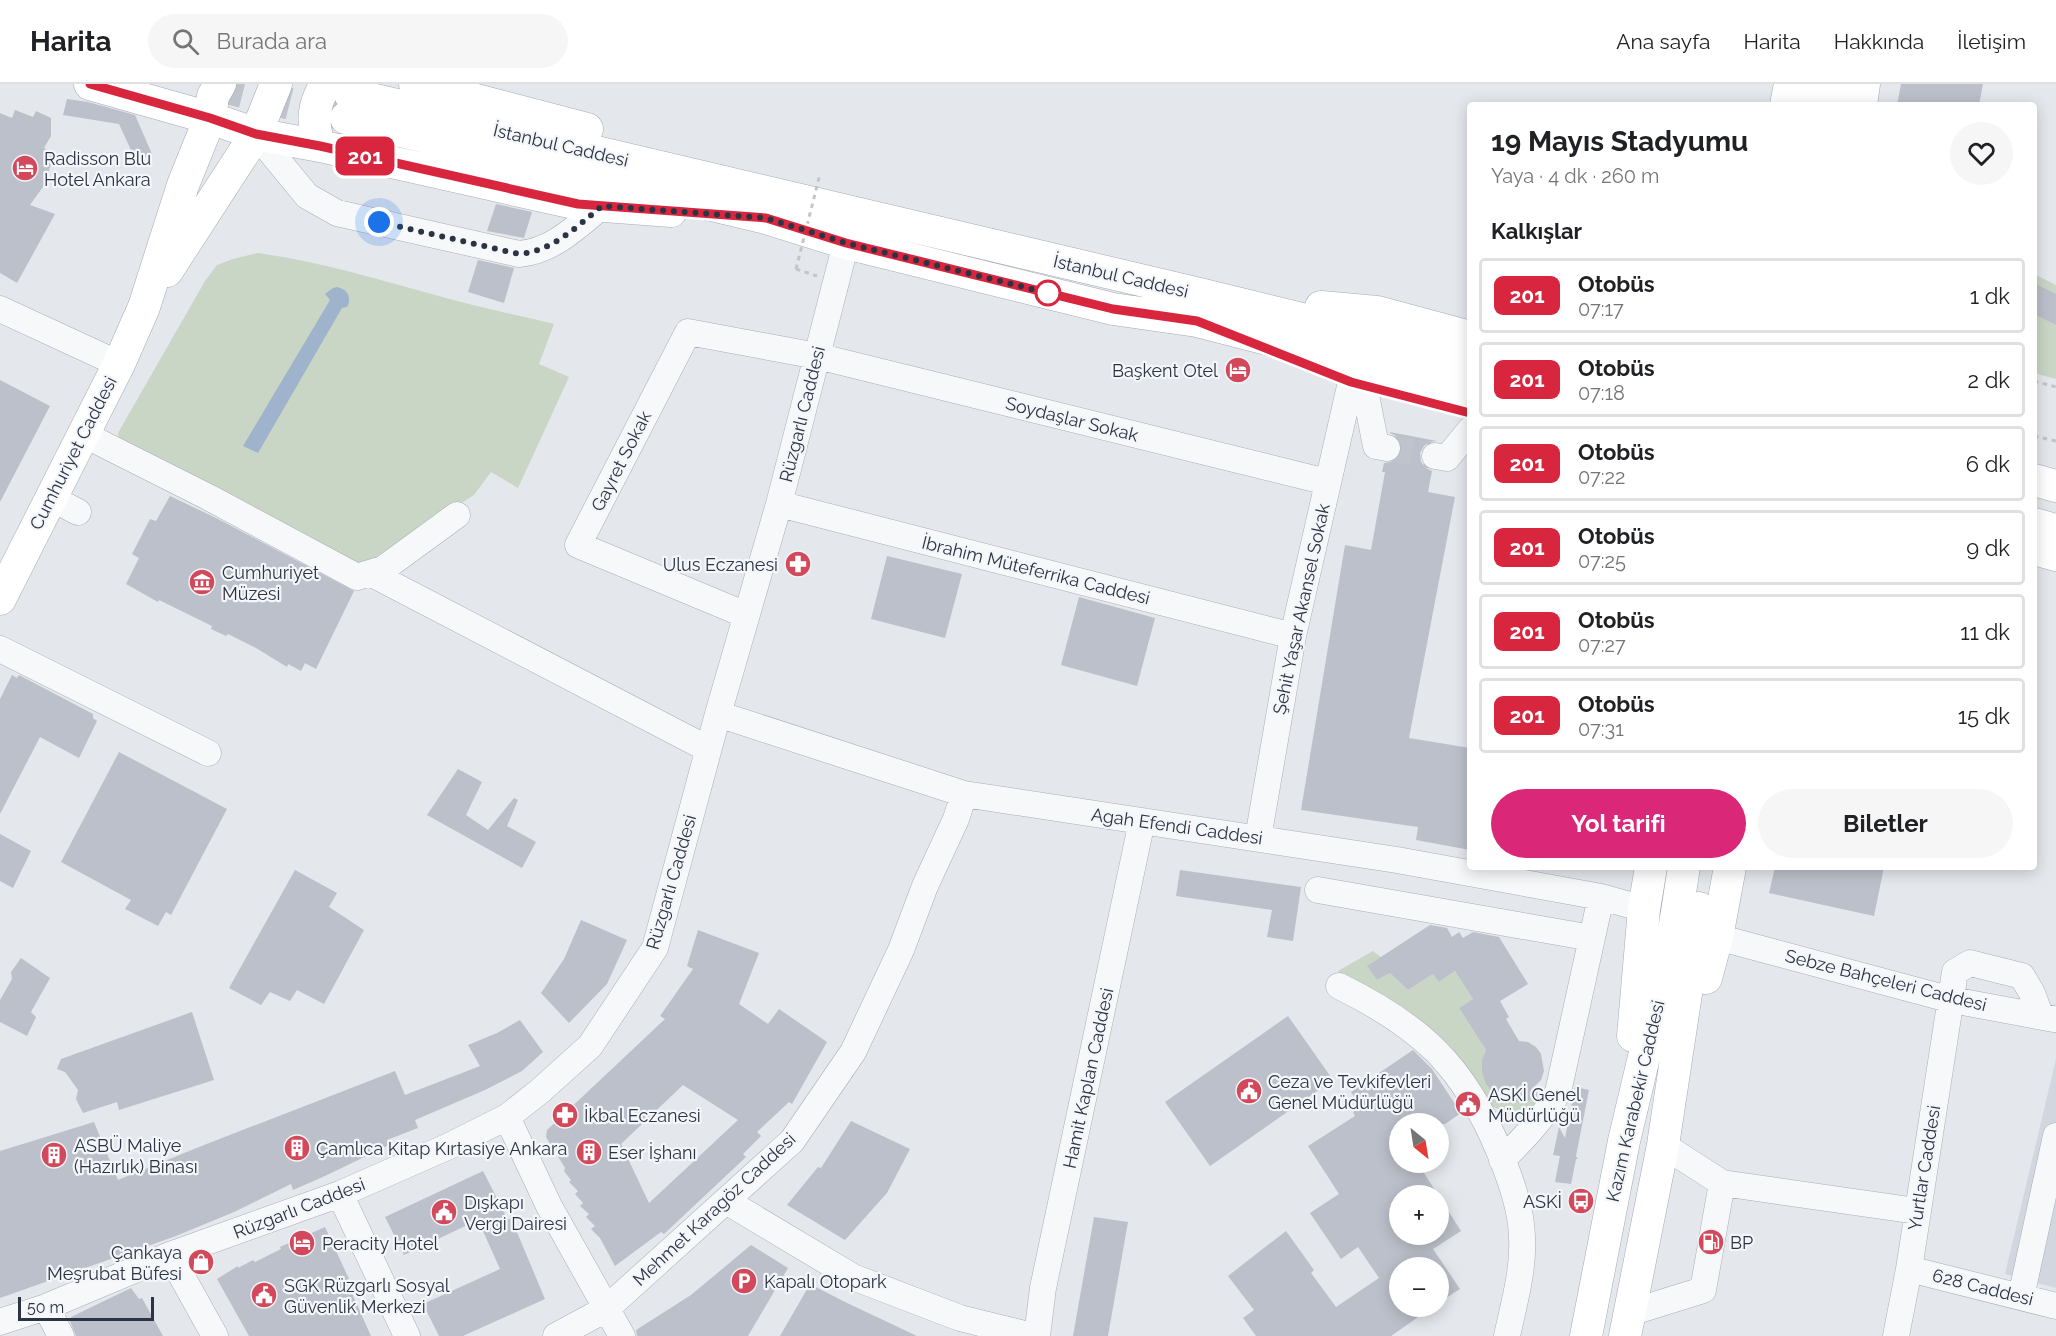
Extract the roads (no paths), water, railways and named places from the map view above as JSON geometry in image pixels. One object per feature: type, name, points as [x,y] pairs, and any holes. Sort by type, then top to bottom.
[{"type":"main road","name":"İstanbul Caddesi","points":[[90,84],[210,118],[256,134],[320,146],[578,204],[768,207]]},
{"type":"main road","name":"Cumhuriyet Caddesi","points":[[0,599],[64,505],[83,434],[144,307],[183,185],[210,118],[213,96],[220,84]]},
{"type":"main road","name":"Cumhuriyet Caddesi","points":[[144,307],[256,134],[276,84]]},
{"type":"main road","name":"İstanbul Caddesi","points":[[415,84],[602,133],[846,243],[1113,309],[1200,308],[1467,390]]},
{"type":"main road","points":[[1787,102],[1790,84]]},
{"type":"main road","points":[[1813,102],[1816,84]]},
{"type":"main road","points":[[1837,102],[1840,84]]},
{"type":"main road","points":[[1861,102],[1864,84]]},
{"type":"main road","name":"İstanbul Caddesi","points":[[320,146],[314,131],[313,117],[317,98],[341,99],[768,207],[1200,308],[1467,359]]},
{"type":"main road","points":[[1200,308],[1377,312],[1467,336]]},
{"type":"main road","points":[[1200,308],[1358,383],[1467,412]]},
{"type":"main road","points":[[2037,481],[2056,486]]},
{"type":"main road","points":[[2037,499],[2056,503]]},
{"type":"main road","points":[[2037,525],[2056,530]]},
{"type":"main road","points":[[2037,550],[2056,555]]},
{"type":"main road","points":[[1624,1141],[1644,909],[1650,870]]},
{"type":"main road","name":"Kazım Karabekir Caddesi","points":[[1582,1332],[1624,1141],[1695,934],[1684,870]]},
{"type":"main road","name":"Kazım Karabekir Caddesi","points":[[1627,1324],[1663,1145],[1705,870]]},
{"type":"main road","points":[[1695,934],[1728,870]]},
{"type":"street","points":[[256,134],[307,196],[338,213],[519,254],[535,253],[560,240],[602,206]]},
{"type":"street","name":"Rüzgarlı Caddesi","points":[[0,1322],[46,1307],[170,1255],[340,1194],[447,1147],[507,1117],[590,1046],[655,948],[708,749],[779,504],[846,243]]},
{"type":"street","points":[[0,309],[118,364]]},
{"type":"street","name":"Gayret Sokak","points":[[746,615],[578,545],[687,332],[817,356]]},
{"type":"street","name":"Soydaşlar Sokak","points":[[817,356],[1327,482]]},
{"type":"street","points":[[1358,383],[1376,446],[1387,448]]},
{"type":"street","name":"Şehit Yaşar Akansel Sokak","points":[[1258,838],[1293,636],[1327,482],[1358,383]]},
{"type":"street","points":[[83,434],[210,498],[357,577],[383,569],[458,515]]},
{"type":"street","points":[[1435,456],[1447,459],[1467,434]]},
{"type":"street","name":"İbrahim Müteferrika Caddesi","points":[[779,504],[1293,636]]},
{"type":"street","points":[[372,574],[708,749]]},
{"type":"street","points":[[0,649],[208,753]]},
{"type":"street","name":"Agah Efendi Caddesi","points":[[718,714],[964,794],[1258,838],[1601,897],[1644,909]]},
{"type":"street","name":"Mehmet Karagöz Caddesi","points":[[556,1336],[606,1309],[792,1141],[853,1052],[901,950],[956,819],[964,794]]},
{"type":"street","name":"Hamit Kaplan Caddesi","points":[[1035,1336],[1043,1288],[1142,821]]},
{"type":"street","points":[[1318,890],[1592,938]]},
{"type":"street","points":[[1502,1160],[1548,1111],[1558,1092],[1601,897]]},
{"type":"street","name":"Sebze Bahçeleri Caddesi","points":[[1695,934],[1952,1000],[2048,1017]]},
{"type":"street","name":"Yurtlar Caddesi","points":[[1896,1336],[1909,1269],[1955,972],[1970,963],[2022,976],[2048,1017]]},
{"type":"street","points":[[1339,986],[1373,1002],[1416,1031],[1448,1061],[1491,1132],[1510,1178],[1519,1210],[1522,1236],[1521,1269],[1507,1336]]},
{"type":"street","points":[[507,1117],[549,1206],[622,1336]]},
{"type":"street","points":[[2021,1297],[2056,1136]]},
{"type":"street","points":[[1663,1145],[1722,1183],[1917,1211]]},
{"type":"street","points":[[1627,1324],[1703,1290],[1722,1183]]},
{"type":"street","points":[[340,1194],[407,1336]]},
{"type":"street","points":[[726,1202],[854,1277],[960,1318],[1035,1336]]},
{"type":"street","points":[[170,1255],[215,1336]]},
{"type":"street","name":"628 Caddesi","points":[[1909,1269],[2056,1306]]},
{"type":"street","points":[[46,1307],[61,1336]]},
{"type":"water","points":[[337,287],[348,294],[347,307],[342,308],[258,453],[243,446],[330,300],[325,294]]},
{"type":"tunnel","points":[[212,84],[342,117]]},
{"type":"tunnel","points":[[1387,448],[1435,456]]},
{"type":"place","name":"Radisson Blu Hotel Ankara","points":[[25,168]]},
{"type":"place","name":"Başkent Otel","points":[[1238,370]]},
{"type":"place","name":"Ulus Eczanesi","points":[[798,564]]},
{"type":"place","name":"Cumhuriyet Müzesi","points":[[202,582]]},
{"type":"place","name":"Ceza ve Tevkifevleri Genel Müdürlüğü","points":[[1249,1091]]},
{"type":"place","name":"ASKİ Genel Müdürlüğü","points":[[1468,1104]]},
{"type":"place","name":"İkbal Eczanesi","points":[[565,1115]]},
{"type":"place","name":"Çamlıca Kitap Kırtasiye Ankara","points":[[297,1148]]},
{"type":"place","name":"Eser İşhanı","points":[[589,1152]]},
{"type":"place","name":"ASBÜ Maliye (Hazırlık) Binası","points":[[54,1155]]},
{"type":"place","name":"ASKİ","points":[[1581,1201]]},
{"type":"place","name":"Dışkapı Vergi Dairesi","points":[[444,1212]]},
{"type":"place","name":"BP","points":[[1711,1242]]},
{"type":"place","name":"Peracity Hotel","points":[[302,1243]]},
{"type":"place","name":"Çankaya Meşrubat Büfesi","points":[[201,1262]]},
{"type":"place","name":"Kapalı Otopark","points":[[744,1281]]},
{"type":"place","name":"SGK Rüzgarlı Sosyal Güvenlik Merkezi","points":[[264,1295]]}]
